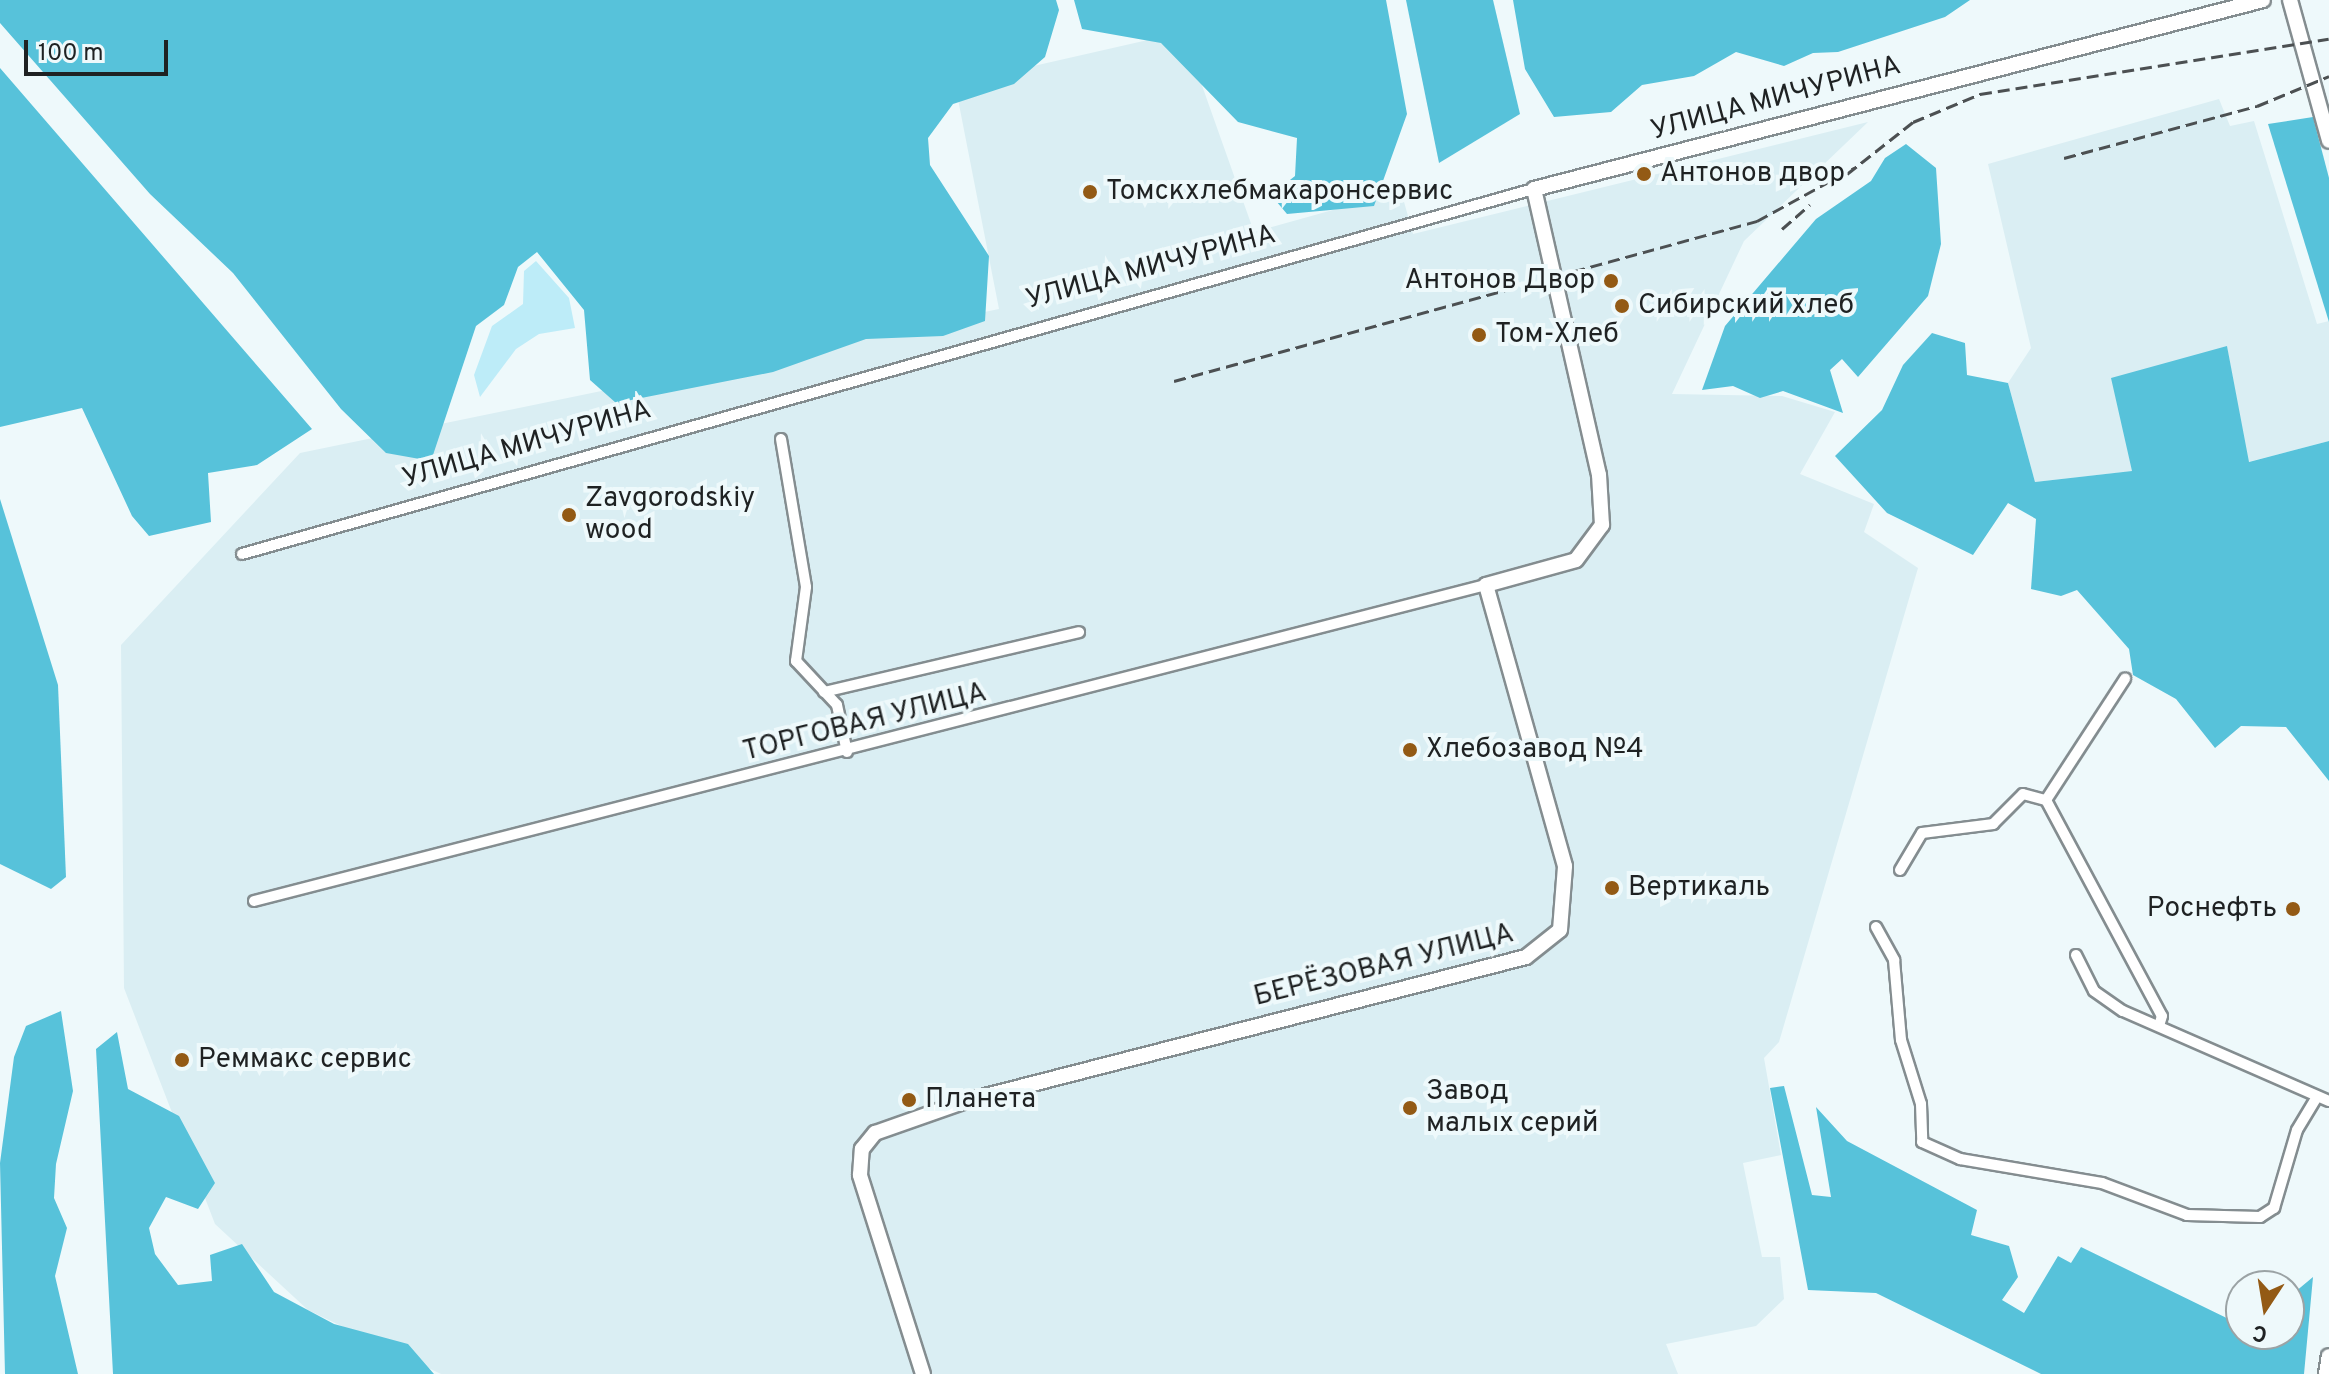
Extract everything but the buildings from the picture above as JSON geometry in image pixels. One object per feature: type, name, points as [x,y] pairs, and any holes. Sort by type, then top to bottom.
[{"type":"street","name":"УЛИЦА МИЧУРИНА","points":[[242,554],[1534,189],[2263,0]]},
{"type":"street","points":[[2290,0],[2329,141]]},
{"type":"street","points":[[1486,585],[1576,560],[1602,525],[1599,475],[1534,189]]},
{"type":"street","points":[[781,439],[806,587],[796,661],[837,705],[847,752]]},
{"type":"street","name":"ТОРГОВАЯ УЛИЦА","points":[[254,901],[847,752],[1486,585]]},
{"type":"street","name":"БЕРЁЗОВАЯ УЛИЦА","points":[[923,1374],[860,1175],[867,1139],[966,1101],[1526,957],[1550,944],[1565,914],[1565,866],[1486,585]]},
{"type":"street","points":[[824,692],[1079,632]]},
{"type":"street","points":[[2046,800],[2125,679]]},
{"type":"street","points":[[1900,870],[1922,833],[1993,824],[2023,794],[2046,800],[2162,1016],[2159,1026]]},
{"type":"street","points":[[1876,927],[1894,960],[1922,1142],[1960,1159],[2102,1183],[2187,1215],[2260,1217],[2274,1208],[2297,1130],[2317,1097]]},
{"type":"street","points":[[2076,955],[2094,991],[2159,1026],[2329,1101]]},
{"type":"shaded area","points":[[0,0],[1056,0],[1059,10],[1045,57],[1014,84],[953,104],[928,138],[930,165],[989,256],[985,321],[943,336],[866,339],[773,372],[616,403],[590,380],[584,310],[537,252],[518,267],[504,305],[476,326],[431,461],[386,453],[341,409],[233,273],[150,194],[0,23]]},
{"type":"shaded area","points":[[1074,0],[1386,0],[1407,114],[1374,206],[1287,214],[1271,195],[1295,176],[1297,138],[1238,122],[1161,43],[1082,29]]},
{"type":"shaded area","points":[[1406,0],[1493,0],[1520,114],[1439,163]]},
{"type":"shaded area","points":[[1513,0],[1970,0],[1945,17],[1838,52],[1813,53],[1784,66],[1736,52],[1694,76],[1642,85],[1611,112],[1554,117],[1525,69]]},
{"type":"shaded area","points":[[1183,32],[1254,232],[1401,191],[1413,234],[1868,122],[1744,241],[1672,394],[1782,396],[1835,412],[1800,474],[1874,504],[1864,532],[1918,568],[1779,1042],[1764,1058],[1781,1155],[1743,1163],[1762,1257],[1780,1257],[1784,1299],[1756,1326],[1666,1344],[1678,1374],[441,1374],[308,1310],[215,1224],[124,988],[121,645],[300,453],[999,309],[955,84]]},
{"type":"shaded area","points":[[0,68],[312,429],[257,465],[208,473],[211,522],[149,536],[132,516],[82,408],[0,427]]},
{"type":"shaded area","points":[[2219,99],[2230,126],[2254,121],[2317,324],[2329,321],[2329,441],[2248,462],[2227,347],[2133,471],[2035,482],[2008,383],[2031,348],[1988,164]]},
{"type":"shaded area","points":[[2313,117],[2329,178],[2329,322],[2268,124]]},
{"type":"shaded area","points":[[1906,144],[1936,168],[1941,244],[1928,296],[1858,377],[1842,359],[1830,370],[1843,413],[1783,391],[1760,398],[1733,386],[1702,390],[1725,326],[1816,219],[1871,181],[1885,158]]},
{"type":"shaded area","points":[[536,261],[569,298],[575,328],[539,334],[516,349],[480,397],[474,375],[492,326],[523,304],[524,271]]},
{"type":"shaded area","points":[[1932,333],[1965,343],[1967,375],[2008,383],[2035,482],[2132,471],[2111,378],[2227,346],[2249,462],[2329,441],[2329,781],[2286,727],[2241,726],[2215,748],[2176,699],[2133,675],[2129,649],[2077,590],[2061,596],[2031,589],[2036,519],[2008,503],[1973,555],[1887,513],[1835,456],[1882,410],[1903,365]]},
{"type":"shaded area","points":[[0,499],[58,685],[66,877],[51,889],[0,864]]},
{"type":"shaded area","points":[[61,1011],[73,1091],[56,1164],[54,1198],[67,1228],[55,1276],[78,1374],[5,1374],[0,1163],[14,1057],[26,1026]]},
{"type":"shaded area","points":[[117,1032],[128,1089],[179,1116],[215,1183],[198,1209],[166,1197],[149,1228],[155,1254],[178,1285],[212,1281],[210,1255],[242,1244],[274,1292],[334,1324],[408,1344],[434,1374],[113,1374],[96,1049]]},
{"type":"shaded area","points":[[1784,1086],[1812,1195],[1831,1197],[1816,1107],[1847,1141],[1977,1210],[1971,1235],[2009,1246],[2018,1277],[2002,1300],[2024,1313],[2058,1256],[2071,1263],[2081,1247],[2225,1317],[2225,1350],[2305,1350],[2305,1284],[2313,1277],[2304,1374],[2041,1374],[1876,1293],[1808,1290],[1770,1088]]},
{"type":"railway","points":[[1847,174],[1913,122],[1980,94],[2329,39]]},
{"type":"railway","points":[[2064,158],[2257,106],[2329,76]]},
{"type":"railway","points":[[1174,381],[1757,221],[1854,168]]},
{"type":"railway","points":[[1782,229],[1810,205]]},
{"type":"place","name":"Антонов двор","points":[[1644,174]]},
{"type":"place","name":"Томскхлебмакаронсервис","points":[[1090,192]]},
{"type":"place","name":"Антонов Двор","points":[[1611,281]]},
{"type":"place","name":"Сибирский хлеб","points":[[1622,306]]},
{"type":"place","name":"Том-Хлеб","points":[[1479,335]]},
{"type":"place","name":"Zavgorodskiy wood","points":[[569,515]]},
{"type":"place","name":"Хлебозавод №4","points":[[1410,750]]},
{"type":"place","name":"Вертикаль","points":[[1612,888]]},
{"type":"place","name":"Роснефть","points":[[2293,909]]},
{"type":"place","name":"Реммакс сервис","points":[[182,1060]]},
{"type":"place","name":"Планета","points":[[909,1100]]},
{"type":"place","name":"Завод малых серий","points":[[1410,1108]]}]
